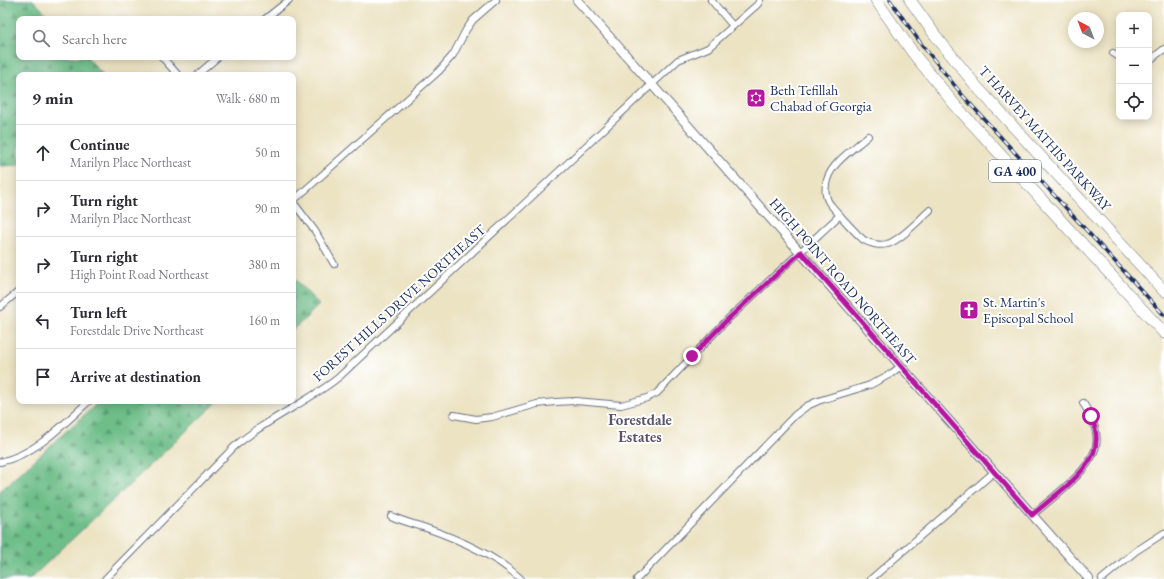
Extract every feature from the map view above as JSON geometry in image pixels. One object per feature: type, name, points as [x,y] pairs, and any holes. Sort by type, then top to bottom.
[{"type":"highway","name":"GA 400","points":[[876,0],[912,53],[955,105],[1164,333]]},
{"type":"highway","name":"T HARVEY MATHIS PARKWAY","points":[[910,0],[935,35],[977,87],[1164,291]]},
{"type":"street","points":[[269,16],[289,0]]},
{"type":"street","points":[[296,198],[439,71],[453,55],[473,20],[496,0]]},
{"type":"street","name":"HIGH POINT ROAD NORTHEAST","points":[[577,0],[1089,579]]},
{"type":"street","points":[[711,0],[733,26]]},
{"type":"street","name":"FOREST HILLS DRIVE NORTHEAST","points":[[104,579],[234,447],[253,432],[326,388],[339,377],[678,60],[708,48],[758,4],[760,0]]},
{"type":"street","points":[[1152,59],[1164,49]]},
{"type":"street","points":[[165,60],[175,72]]},
{"type":"street","points":[[200,72],[214,60]]},
{"type":"street","points":[[868,136],[830,171],[826,190],[828,201],[864,240],[875,245],[886,245],[895,242],[930,210]]},
{"type":"street","points":[[296,205],[315,231],[334,264]]},
{"type":"street","points":[[454,415],[476,419],[492,417],[537,404],[576,401],[621,405],[647,398],[657,392],[728,319],[840,215]]},
{"type":"street","points":[[0,307],[16,294]]},
{"type":"street","points":[[637,579],[795,415],[818,400],[870,385],[892,373],[901,366]]},
{"type":"street","points":[[0,462],[27,453],[41,444],[86,404]]},
{"type":"street","points":[[1032,515],[1061,491],[1085,468],[1093,456],[1097,442],[1096,431],[1091,416],[1083,404]]},
{"type":"street","points":[[871,579],[994,472]]},
{"type":"street","points":[[391,516],[399,520],[444,534],[470,546],[499,562],[522,579]]},
{"type":"street","points":[[1102,579],[1138,550],[1164,533]]},
{"type":"green space","points":[[0,0],[33,0],[48,16],[16,16],[16,60],[90,60],[100,72],[16,72],[16,165],[0,166]]},
{"type":"green space","points":[[296,280],[319,305],[296,327]]},
{"type":"green space","points":[[97,404],[215,404],[30,579],[0,579],[0,491]]},
{"type":"railway","points":[[890,0],[922,45],[964,97],[1164,315]]},
{"type":"place","name":"Beth Tefillah Chabad of Georgia","points":[[756,98]]},
{"type":"place","name":"St. Martin's Episcopal School","points":[[969,310]]},
{"type":"district","name":"Forestdale Estates","points":[[640,428]]},
{"type":"route","points":[[692,356],[728,319],[801,252],[1032,515],[1061,491],[1090,462],[1097,442],[1096,431],[1091,416]]}]
